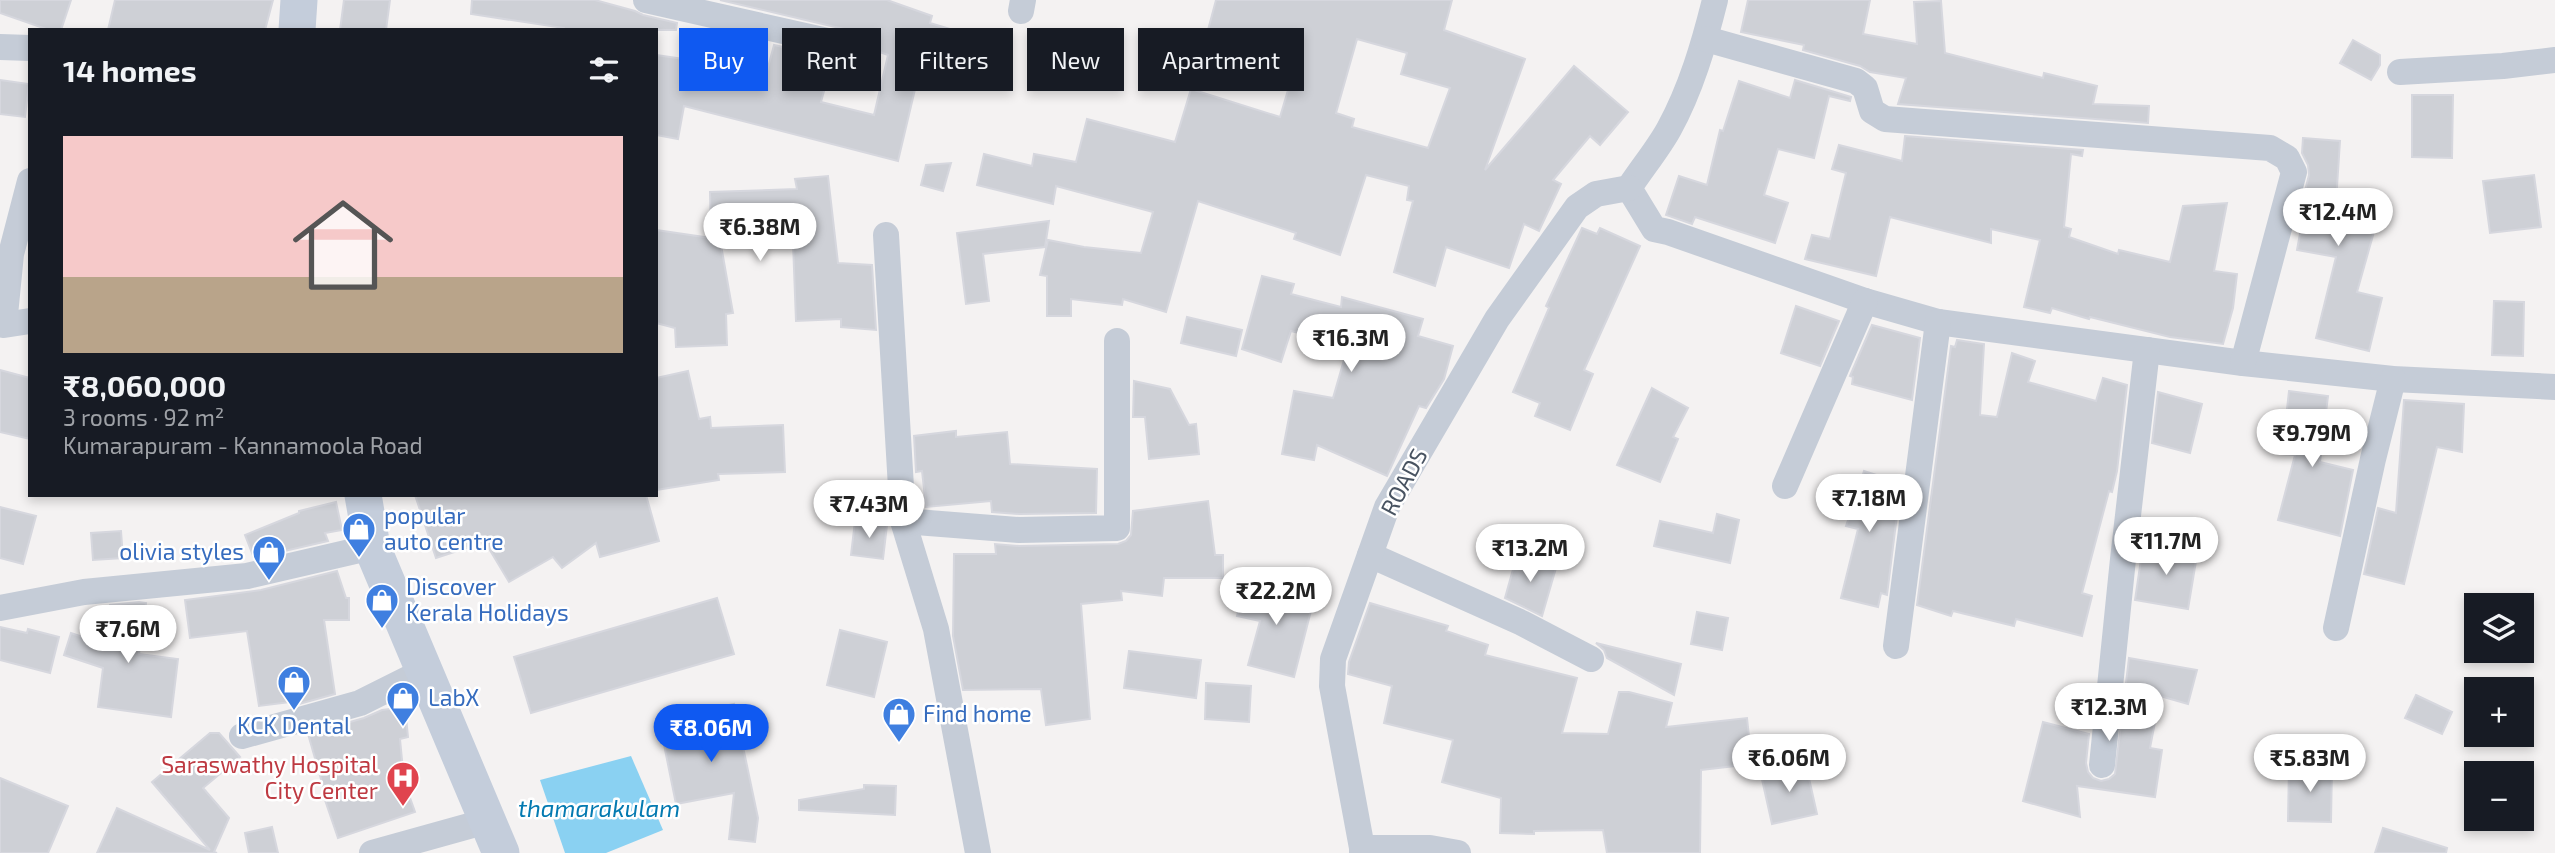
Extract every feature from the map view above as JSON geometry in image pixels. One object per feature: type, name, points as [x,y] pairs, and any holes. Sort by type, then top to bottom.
[{"type":"main road","points":[[297,28],[299,0]]},
{"type":"main road","points":[[363,497],[372,547],[494,837]]},
{"type":"street","points":[[646,0],[782,31]]},
{"type":"street","points":[[1715,0],[1706,39],[1686,93],[1668,131],[1629,188],[1654,229],[1865,301],[1938,322],[2243,363],[2393,379],[2555,387]]},
{"type":"street","points":[[1706,39],[1856,81],[1865,88],[1872,111],[1885,120],[2270,148],[2287,159],[2294,172],[2243,363]]},
{"type":"street","points":[[0,47],[28,48]]},
{"type":"street","points":[[2400,72],[2555,60]]},
{"type":"street","name":"ROADS","points":[[1362,850],[1332,686],[1333,659],[1387,507],[1497,319],[1577,207],[1596,194],[1629,188]]},
{"type":"street","points":[[11,326],[28,195]]},
{"type":"street","points":[[886,235],[903,521],[936,628],[978,853]]},
{"type":"street","points":[[1785,486],[1865,301]]},
{"type":"street","points":[[1896,646],[1938,322]]},
{"type":"street","points":[[903,521],[1019,530],[1117,528],[1117,341]]},
{"type":"street","points":[[2102,765],[2147,350]]},
{"type":"street","points":[[2336,628],[2393,379]]},
{"type":"street","points":[[0,608],[84,592],[247,576],[372,547]]},
{"type":"street","points":[[1370,555],[1522,623],[1591,659]]},
{"type":"street","points":[[242,736],[360,704],[424,671]]},
{"type":"street","points":[[372,853],[494,837]]},
{"type":"street","points":[[1362,850],[1430,848],[1458,853]]},
{"type":"water","name":"thamarakulam","points":[[631,756],[663,830],[606,853],[565,853],[540,780]]},
{"type":"building","points":[[0,0],[71,0],[62,28],[43,28],[0,13]]},
{"type":"building","points":[[115,0],[273,0],[266,28],[108,28]]},
{"type":"building","points":[[344,0],[390,0],[386,28],[340,28]]},
{"type":"building","points":[[472,0],[595,0],[677,23],[676,30],[564,28],[471,14]]},
{"type":"building","points":[[720,0],[887,0],[932,16],[930,23],[947,28],[895,28],[895,91],[915,91],[898,161],[684,106],[678,139],[658,135],[658,55],[679,58],[679,91],[768,91],[768,67],[774,45],[782,47],[782,91],[824,91],[821,102],[874,115],[888,55],[881,52],[881,28],[839,28]]},
{"type":"building","points":[[1216,0],[1452,0],[1444,30],[1525,59],[1485,170],[1574,66],[1628,112],[1600,145],[1590,136],[1553,180],[1561,184],[1539,231],[1524,224],[1509,268],[1446,247],[1435,286],[1394,272],[1413,201],[1407,200],[1409,186],[1366,175],[1340,255],[1294,239],[1296,233],[1198,201],[1166,312],[1123,299],[1122,305],[1071,299],[1071,316],[1047,316],[1047,276],[1040,275],[1048,240],[1141,253],[1153,212],[1056,186],[1053,204],[977,185],[984,154],[1032,166],[1034,154],[1076,162],[1087,119],[1175,142],[1190,91],[1280,117],[1288,91],[1304,91],[1304,28],[1209,28]],"holes":[[[1357,39],[1407,53],[1401,74],[1450,88],[1428,148],[1352,127],[1354,119],[1336,113]]]},
{"type":"building","points":[[1748,0],[1870,0],[1863,34],[1917,44],[1914,2],[1941,1],[1945,53],[2043,78],[2044,73],[2097,86],[2093,104],[2149,106],[2148,123],[1898,104],[1906,78],[1870,72],[1860,66],[1803,50],[1804,45],[1741,32]]},
{"type":"building","points":[[2353,40],[2380,55],[2380,65],[2371,80],[2340,63]]},
{"type":"building","points":[[0,80],[28,84],[25,117],[0,114]]},
{"type":"building","points":[[1795,80],[1851,97],[1850,101],[1829,96],[1814,158],[1778,149],[1764,195],[1788,203],[1775,243],[1695,217],[1692,224],[1666,215],[1679,176],[1707,185],[1720,130],[1723,131],[1739,81],[1790,98]]},
{"type":"building","points":[[2412,95],[2453,95],[2452,158],[2412,157]]},
{"type":"building","points":[[1905,136],[2083,150],[2082,156],[2071,154],[2064,227],[2071,229],[2069,237],[2118,254],[2119,250],[2170,262],[2183,206],[2227,203],[2214,271],[2237,274],[2233,308],[2223,344],[2170,337],[2052,308],[2050,313],[2024,307],[2040,240],[1991,229],[1991,243],[1890,217],[1876,276],[1805,259],[1812,235],[1830,239],[1846,173],[1832,169],[1839,145],[1902,161]]},
{"type":"building","points":[[2303,138],[2340,141],[2336,202],[2379,214],[2357,292],[2382,298],[2369,351],[2316,338],[2336,257],[2297,250],[2302,223],[2297,222],[2309,175],[2302,153]]},
{"type":"building","points":[[951,163],[943,191],[921,185],[926,165]]},
{"type":"building","points":[[2534,175],[2541,227],[2490,233],[2483,181]]},
{"type":"building","points":[[828,176],[838,263],[872,265],[876,330],[841,327],[841,319],[796,321],[793,243],[721,245],[733,313],[726,314],[727,345],[676,347],[675,328],[658,324],[658,230],[711,238],[710,192],[797,189],[795,179]]},
{"type":"building","points":[[1049,221],[1045,247],[983,254],[989,301],[966,304],[957,233]]},
{"type":"building","points":[[1582,228],[1597,234],[1600,228],[1640,246],[1584,370],[1593,374],[1570,430],[1535,416],[1540,403],[1513,392],[1549,308],[1546,306]]},
{"type":"building","points":[[1262,276],[1294,284],[1291,294],[1341,307],[1342,297],[1423,319],[1418,336],[1453,346],[1444,379],[1426,408],[1419,406],[1387,476],[1317,445],[1314,460],[1282,454],[1294,391],[1333,398],[1348,346],[1291,331],[1281,362],[1242,349]]},
{"type":"building","points":[[2494,301],[2524,302],[2523,356],[2492,355]]},
{"type":"building","points":[[1796,306],[1839,321],[1820,366],[1781,353]]},
{"type":"building","points":[[1187,317],[1242,330],[1236,356],[1181,343]]},
{"type":"building","points":[[1872,325],[1920,338],[1912,400],[1852,384],[1853,377],[1850,376]]},
{"type":"building","points":[[1957,340],[1984,344],[1980,415],[1997,417],[2012,353],[2035,361],[2028,382],[2096,401],[2103,378],[2127,385],[2117,471],[2112,492],[2109,491],[2082,593],[2092,596],[2082,636],[2016,619],[2014,626],[1953,611],[1951,616],[1917,605],[1951,346],[1955,347]]},
{"type":"building","points":[[0,370],[28,377],[28,439],[0,432]]},
{"type":"building","points":[[688,371],[699,419],[710,417],[711,428],[783,425],[785,472],[718,474],[719,480],[658,490],[658,378]]},
{"type":"building","points":[[1134,381],[1170,389],[1189,425],[1196,424],[1199,454],[1149,459],[1145,417],[1133,417]]},
{"type":"building","points":[[1652,388],[1688,408],[1673,437],[1678,439],[1660,482],[1617,465]]},
{"type":"building","points":[[2289,391],[2328,396],[2320,462],[2353,470],[2340,536],[2278,520],[2295,455],[2282,454]]},
{"type":"building","points":[[2158,392],[2202,404],[2190,453],[2152,443]]},
{"type":"building","points":[[2404,400],[2464,404],[2462,452],[2437,447],[2404,584],[2364,574],[2378,508],[2396,513]]},
{"type":"building","points":[[956,431],[956,437],[1007,432],[1010,464],[1097,469],[1096,513],[992,512],[991,501],[926,507],[922,471],[916,472],[914,436]]},
{"type":"building","points":[[1864,471],[1901,483],[1887,595],[1881,593],[1878,607],[1841,598],[1858,529],[1846,526],[1853,506],[1827,498],[1834,476],[1860,484]]},
{"type":"building","points":[[416,497],[647,497],[659,541],[600,557],[596,543],[562,568],[553,557],[509,582],[485,542],[436,558]]},
{"type":"building","points":[[1208,501],[1215,555],[1223,555],[1223,578],[1164,578],[1162,596],[1121,591],[1122,600],[1081,604],[1090,719],[1046,725],[1041,689],[963,690],[953,636],[954,554],[996,554],[995,544],[1118,544],[1131,535],[1133,511]]},
{"type":"building","points":[[336,502],[342,530],[325,533],[328,541],[254,558],[245,535],[299,511]]},
{"type":"building","points":[[0,507],[36,516],[23,564],[0,558]]},
{"type":"building","points":[[1717,514],[1739,520],[1730,563],[1654,546],[1660,521],[1713,533]]},
{"type":"building","points":[[855,521],[887,525],[883,559],[851,555]]},
{"type":"building","points":[[121,531],[123,558],[93,560],[91,533]]},
{"type":"building","points":[[2143,546],[2197,555],[2188,609],[2135,600]]},
{"type":"building","points":[[1517,555],[1556,568],[1542,616],[1505,598]]},
{"type":"building","points":[[337,571],[346,598],[349,598],[349,620],[324,620],[335,694],[299,704],[298,701],[259,706],[247,631],[190,638],[185,600],[261,590]]},
{"type":"building","points":[[1246,582],[1314,599],[1294,677],[1248,665],[1260,621],[1237,616]]},
{"type":"building","points":[[717,598],[734,654],[531,713],[514,657]]},
{"type":"building","points":[[146,603],[139,654],[178,659],[171,717],[98,707],[103,668],[64,655],[71,633],[104,644],[110,605]]},
{"type":"building","points":[[1370,603],[1448,626],[1446,631],[1488,645],[1485,655],[1577,678],[1562,733],[1608,734],[1619,692],[1629,692],[1672,703],[1666,727],[1747,718],[1752,764],[1701,770],[1700,853],[1607,853],[1603,830],[1500,833],[1501,798],[1442,782],[1453,740],[1384,723],[1392,686],[1348,674],[1349,662]]},
{"type":"building","points":[[1697,612],[1728,618],[1722,650],[1691,644]]},
{"type":"building","points":[[0,627],[27,633],[28,629],[59,637],[50,673],[0,660]]},
{"type":"building","points":[[840,630],[887,642],[874,697],[827,685]]},
{"type":"building","points":[[1596,643],[1681,664],[1674,695],[1607,658],[1604,650]]},
{"type":"building","points":[[1129,651],[1201,660],[1196,698],[1124,688]]},
{"type":"building","points":[[2129,658],[2197,670],[2188,704],[2160,696],[2150,748],[2162,750],[2155,797],[2077,786],[2080,817],[2023,801],[2043,722],[2089,734],[2086,763],[2088,772],[2101,781],[2115,774]]},
{"type":"building","points":[[1206,683],[1251,686],[1249,722],[1205,719]]},
{"type":"building","points":[[2416,695],[2452,712],[2442,734],[2405,718]]},
{"type":"building","points":[[734,704],[758,818],[755,842],[729,839],[734,793],[676,804],[659,720]]},
{"type":"building","points":[[405,707],[408,737],[400,739],[404,781],[415,812],[338,838],[308,734],[382,710]]},
{"type":"building","points":[[210,733],[219,733],[240,757],[203,788],[229,818],[214,852],[217,853],[97,853],[117,808],[210,850],[152,782]]},
{"type":"building","points":[[1806,765],[1817,814],[1772,824],[1761,775]]},
{"type":"building","points":[[2289,765],[2332,766],[2331,822],[2288,821]]},
{"type":"building","points":[[0,778],[68,806],[48,853],[0,853]]},
{"type":"building","points":[[864,785],[896,786],[895,815],[799,810],[799,800],[864,789]]},
{"type":"building","points":[[272,827],[278,853],[249,853],[245,833]]},
{"type":"building","points":[[2383,828],[2447,848],[2446,853],[2375,853]]},
{"type":"place","name":"popular auto centre","points":[[359,559]]},
{"type":"place","name":"olivia styles","points":[[269,582]]},
{"type":"place","name":"Discover Kerala Holidays","points":[[382,630]]},
{"type":"place","name":"KCK Dental","points":[[294,712]]},
{"type":"place","name":"LabX","points":[[403,728]]},
{"type":"place","name":"Find home","points":[[899,744]]},
{"type":"place","name":"Saraswathy Hospital City Center","points":[[403,808]]}]
